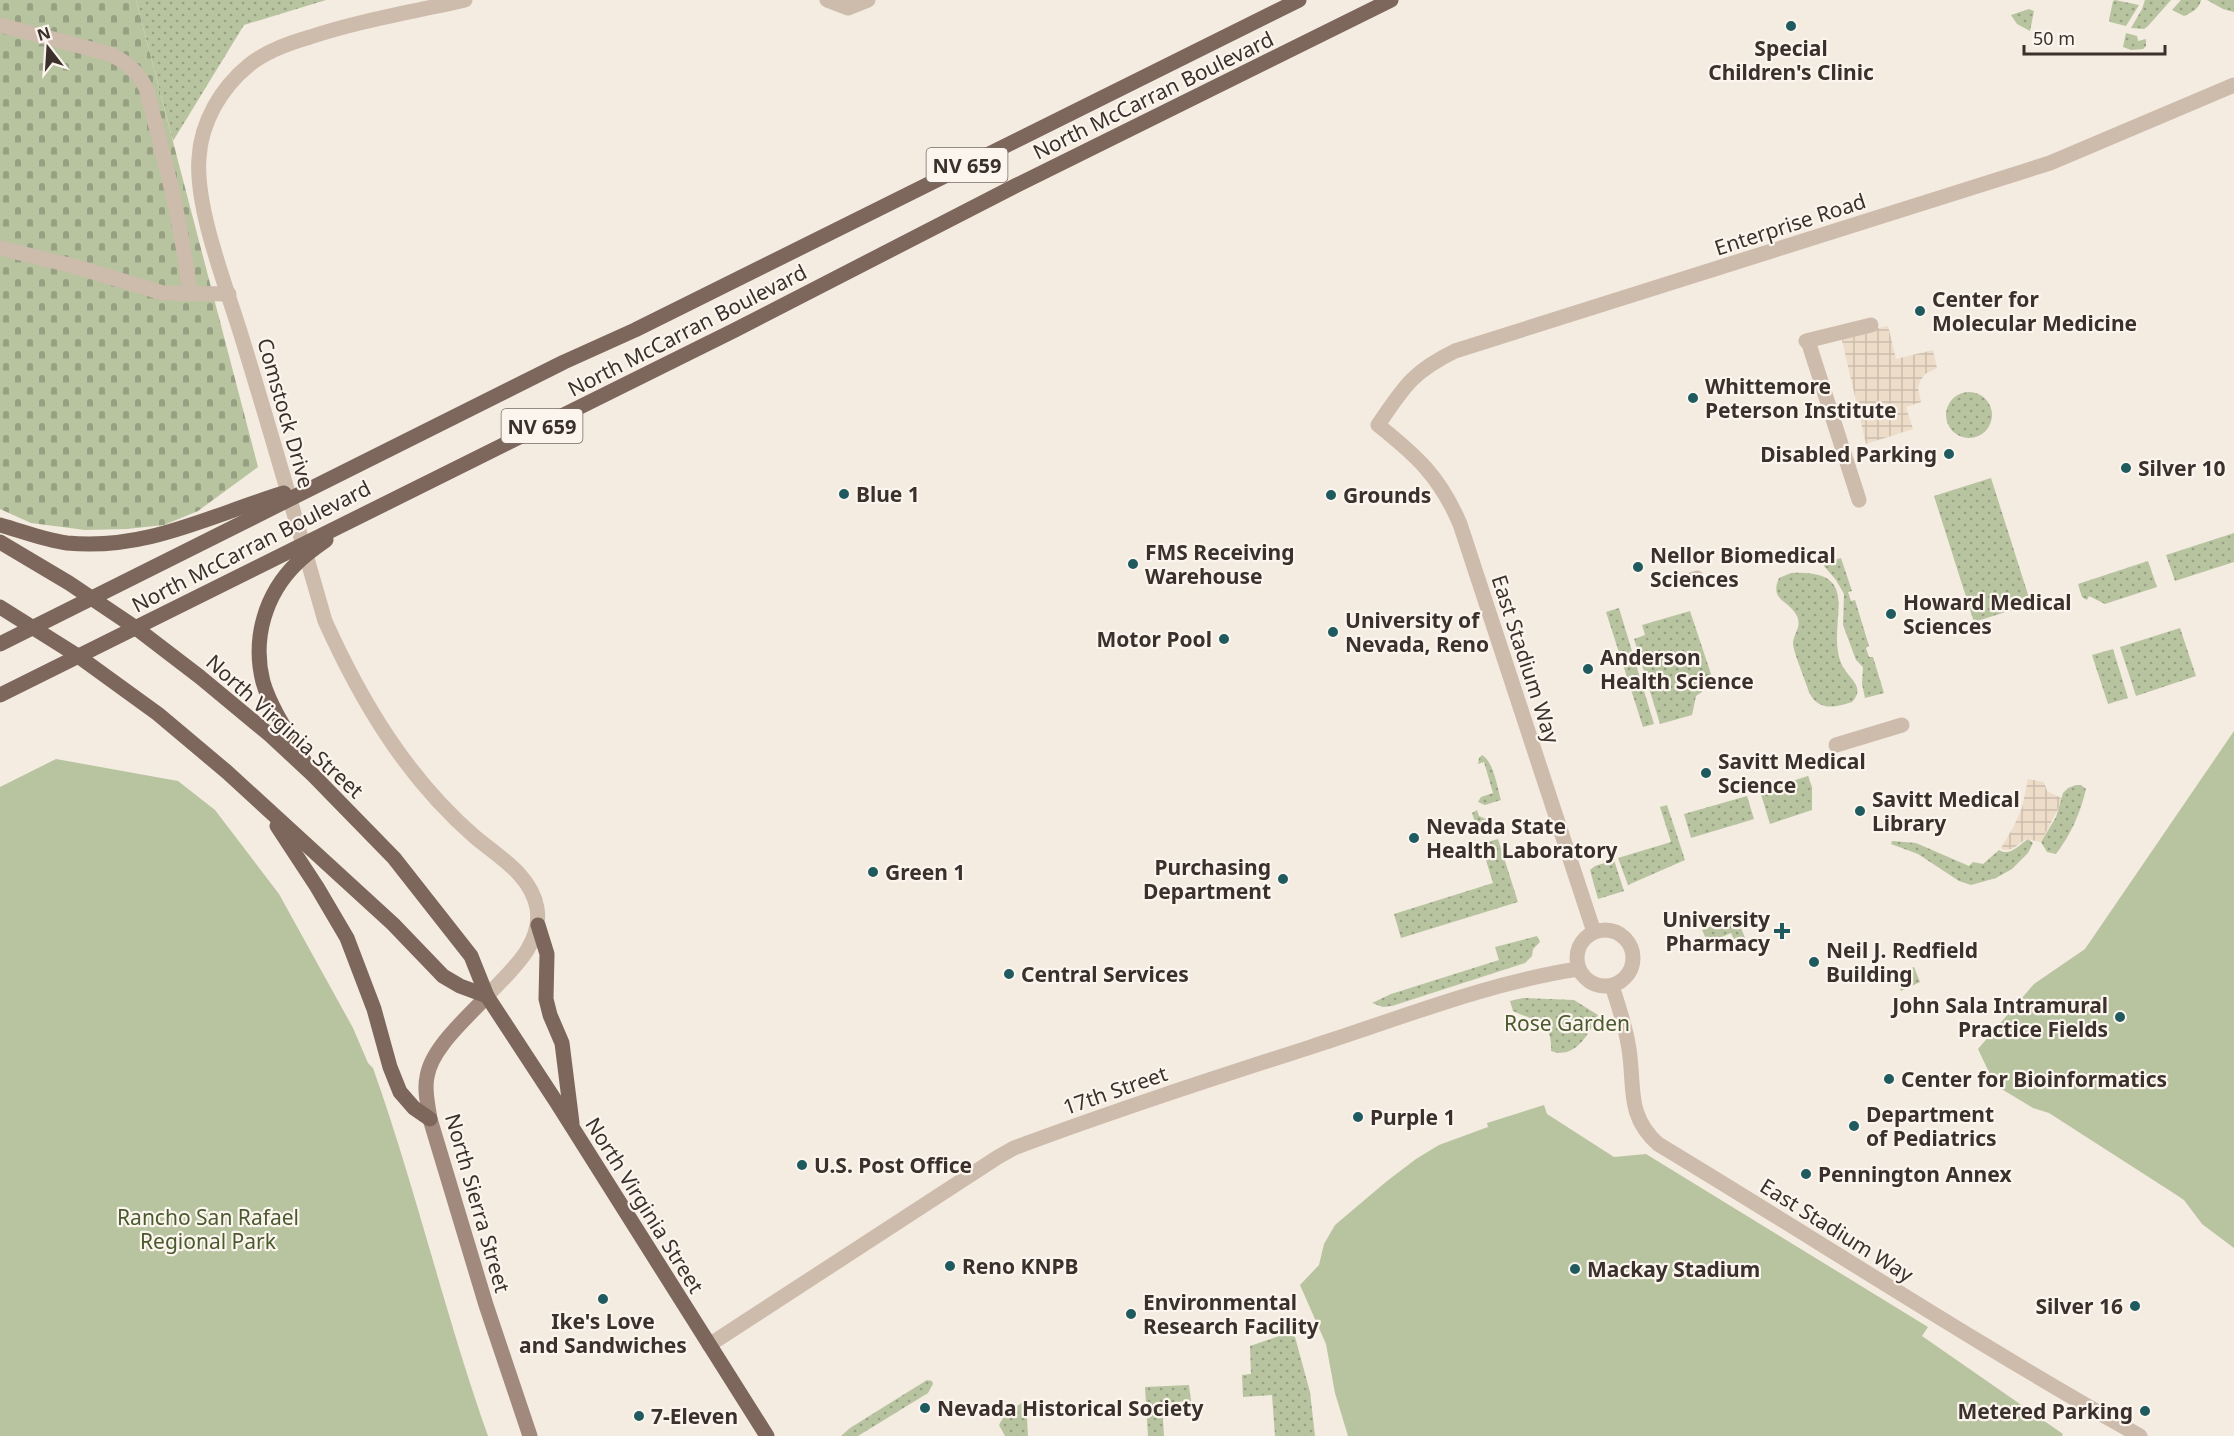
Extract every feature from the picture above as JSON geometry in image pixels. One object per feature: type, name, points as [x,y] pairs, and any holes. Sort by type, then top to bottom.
[{"type":"main road","name":"North McCarran Boulevard","points":[[0,644],[91,600],[244,514],[333,478],[1299,0]]},
{"type":"main road","name":"North McCarran Boulevard","points":[[0,695],[735,330],[1027,180],[1391,0]]},
{"type":"main road","points":[[0,525],[65,543],[118,542],[176,531],[244,514]]},
{"type":"main road","points":[[314,775],[276,710],[264,683],[259,661],[260,639],[263,618],[270,599],[297,563],[349,521]]},
{"type":"main road","name":"North Virginia Street","points":[[0,542],[69,583],[91,600],[136,628],[239,708],[314,775],[394,858],[461,940],[471,956],[487,996],[572,1126],[767,1436]]},
{"type":"main road","points":[[0,606],[78,656],[158,714],[227,772],[393,924],[443,976],[460,986],[487,996]]},
{"type":"main road","points":[[265,808],[347,938],[374,1009],[390,1067],[400,1092],[414,1108],[430,1119]]},
{"type":"main road","points":[[538,925],[547,954],[546,999],[562,1043],[572,1126]]},
{"type":"main road","name":"North Sierra Street","points":[[487,996],[440,1048],[429,1065],[426,1079],[430,1119],[486,1305],[530,1436]]},
{"type":"street","name":"Comstock Drive","points":[[465,0],[373,19],[301,40],[277,49],[250,64],[230,82],[214,106],[203,130],[198,179],[229,294],[326,621],[347,671],[391,744],[428,791],[474,836],[519,873],[530,888],[537,907],[538,925]]},
{"type":"street","points":[[827,0],[848,8],[867,0]]},
{"type":"street","points":[[0,25],[110,54],[126,62],[139,73],[146,88],[173,198],[185,254],[190,294]]},
{"type":"street","name":"Enterprise Road","points":[[1378,425],[1414,375],[1455,351],[2050,163],[2234,85]]},
{"type":"street","points":[[0,248],[73,266],[163,293],[229,294]]},
{"type":"street","points":[[1859,500],[1807,341],[1871,326]]},
{"type":"street","name":"East Stadium Way","points":[[1378,425],[1428,469],[1451,503],[1460,524],[1593,932]]},
{"type":"street","points":[[1836,745],[1902,725]]},
{"type":"street","points":[[487,996],[526,953],[538,925]]},
{"type":"street","points":[[1610,930],[1618,933],[1631,946],[1633,964],[1629,974],[1619,984],[1596,985],[1588,982],[1578,969],[1576,960],[1581,944],[1593,932],[1610,930]]},
{"type":"street","name":"17th Street","points":[[709,1345],[1014,1148],[1246,1068],[1488,989],[1546,974],[1578,969]]},
{"type":"street","name":"East Stadium Way","points":[[1612,986],[1629,1050],[1635,1108],[1640,1124],[1658,1144],[1892,1290],[2140,1436]]},
{"type":"green space","points":[[0,0],[136,0],[258,467],[198,511],[164,525],[85,530],[31,523],[0,509]]},
{"type":"green space","points":[[136,0],[326,0],[244,25],[173,141]]},
{"type":"green space","points":[[2115,0],[2139,5],[2126,26],[2109,20]]},
{"type":"green space","points":[[2145,0],[2171,0],[2144,29],[2131,28],[2142,9]]},
{"type":"green space","points":[[2181,0],[2201,0],[2197,8],[2184,16],[2172,10]]},
{"type":"green space","points":[[2207,0],[2234,0],[2234,12],[2223,9]]},
{"type":"green space","points":[[2029,9],[2034,11],[2030,31],[2017,24],[2011,15]]},
{"type":"green space","points":[[2126,33],[2137,36],[2138,41],[2146,39],[2146,46],[2143,49],[2131,50],[2123,47]]},
{"type":"green space","points":[[1969,392],[1985,399],[1992,415],[1985,431],[1969,438],[1953,431],[1946,415],[1953,399]]},
{"type":"green space","points":[[1991,478],[2031,604],[1974,622],[1934,496]]},
{"type":"green space","points":[[2234,533],[2234,562],[2175,581],[2166,555]]},
{"type":"green space","points":[[1841,558],[1852,591],[1848,592],[1851,601],[1855,600],[1869,646],[1866,648],[1869,657],[1873,657],[1884,693],[1865,698],[1862,684],[1863,667],[1856,660],[1843,625],[1844,594],[1824,566],[1826,562]]},
{"type":"green space","points":[[2148,561],[2157,587],[2105,604],[2089,596],[2087,600],[2082,597],[2078,584]]},
{"type":"green space","points":[[1791,573],[1814,574],[1829,580],[1836,589],[1837,647],[1841,663],[1857,687],[1856,696],[1852,702],[1839,706],[1822,705],[1809,692],[1793,643],[1798,626],[1797,616],[1781,600],[1776,591],[1779,578]]},
{"type":"green space","points":[[1619,608],[1654,724],[1643,727],[1606,612]]},
{"type":"green space","points":[[1690,611],[1714,683],[1696,696],[1692,715],[1660,724],[1634,639],[1645,635],[1642,625]]},
{"type":"green space","points":[[2180,628],[2196,676],[2136,696],[2120,647]]},
{"type":"green space","points":[[2113,649],[2128,698],[2108,704],[2092,655]]},
{"type":"green space","name":"John Sala Intramural Practice Fields","points":[[2234,731],[2234,1248],[2202,1224],[2184,1200],[2049,1113],[2033,1108],[1995,1085],[1978,1049],[2034,984],[2085,949]]},
{"type":"green space","points":[[1482,755],[1492,769],[1501,800],[1485,805],[1478,802],[1481,797],[1493,793],[1484,762],[1478,764]]},
{"type":"green space","name":"Rancho San Rafael Regional Park","points":[[56,759],[178,781],[215,810],[279,894],[353,1028],[368,1063],[373,1068],[488,1436],[0,1436],[0,787]]},
{"type":"green space","points":[[1808,776],[1812,787],[1812,810],[1770,824],[1760,791]]},
{"type":"green space","points":[[2076,785],[2081,785],[2086,789],[2081,807],[2056,854],[2047,852],[2041,842],[2056,817],[2063,793]]},
{"type":"green space","points":[[1747,796],[1754,819],[1691,838],[1684,814]]},
{"type":"green space","points":[[1667,805],[1685,860],[1628,885],[1618,858],[1671,842],[1660,807]]},
{"type":"green space","points":[[1477,810],[1479,816],[1499,825],[1500,829],[1479,835],[1472,813]]},
{"type":"green space","points":[[1498,839],[1518,902],[1401,938],[1394,914],[1493,883],[1481,844]]},
{"type":"green space","points":[[2028,839],[2033,843],[2028,853],[2012,869],[1996,878],[1971,885],[1959,881],[1918,854],[1891,844],[1892,841],[1916,843],[1969,866],[1973,862],[1983,864],[1999,850],[2011,851]]},
{"type":"green space","points":[[1614,860],[1624,891],[1598,899],[1590,870]]},
{"type":"green space","points":[[1736,916],[1749,947],[1739,951],[1731,933],[1708,943],[1702,930]]},
{"type":"green space","points":[[1537,936],[1540,942],[1525,963],[1392,1006],[1383,1007],[1372,1003],[1391,994],[1499,960],[1495,947]]},
{"type":"green space","points":[[1914,967],[1920,982],[1901,991],[1894,976]]},
{"type":"green space","name":"Rose Garden","points":[[1523,998],[1574,1000],[1598,1015],[1586,1037],[1574,1049],[1560,1053],[1551,1051],[1549,1033],[1545,1027],[1513,1011],[1510,1001]]},
{"type":"green space","name":"Mackay Stadium","points":[[1544,1105],[1547,1114],[1614,1157],[1646,1154],[1928,1327],[1922,1336],[2063,1434],[2062,1436],[1348,1436],[1335,1393],[1326,1344],[1300,1285],[1319,1265],[1324,1244],[1335,1225],[1387,1181],[1439,1145],[1488,1127],[1487,1123]]},
{"type":"green space","points":[[1288,1333],[1295,1337],[1310,1392],[1315,1436],[1275,1436],[1272,1395],[1243,1397],[1242,1375],[1251,1374],[1250,1346]]},
{"type":"green space","points":[[927,1380],[932,1381],[933,1384],[928,1393],[858,1436],[841,1436],[850,1428]]},
{"type":"green space","points":[[1189,1385],[1191,1401],[1162,1403],[1164,1436],[1148,1436],[1145,1387]]},
{"type":"green space","points":[[1026,1400],[1028,1436],[1005,1436],[999,1425],[1005,1414]]},
{"type":"shaded area","points":[[1888,326],[1896,359],[1933,350],[1937,368],[1925,374],[1920,381],[1918,388],[1921,402],[1906,407],[1913,429],[1866,444],[1841,336]]},
{"type":"shaded area","points":[[2028,779],[2044,782],[2047,791],[2061,798],[2059,807],[2041,842],[2026,839],[2012,849],[2004,850],[2001,848],[2022,808]]},
{"type":"place","name":"Special Children's Clinic","points":[[1791,26]]},
{"type":"place","name":"Center for Molecular Medicine","points":[[1920,311]]},
{"type":"place","name":"Whittemore Peterson Institute","points":[[1693,398]]},
{"type":"place","name":"Disabled Parking","points":[[1949,454]]},
{"type":"place","name":"Silver 10","points":[[2126,468]]},
{"type":"place","name":"Blue 1","points":[[844,494]]},
{"type":"place","name":"Grounds","points":[[1331,495]]},
{"type":"place","name":"FMS Receiving Warehouse","points":[[1133,564]]},
{"type":"place","name":"Nellor Biomedical Sciences","points":[[1638,567]]},
{"type":"place","name":"Howard Medical Sciences","points":[[1891,614]]},
{"type":"place","name":"University of Nevada, Reno","points":[[1333,632]]},
{"type":"place","name":"Motor Pool","points":[[1224,639]]},
{"type":"place","name":"Anderson Health Science","points":[[1588,669]]},
{"type":"place","name":"Savitt Medical Science","points":[[1706,773]]},
{"type":"place","name":"Savitt Medical Library","points":[[1860,811]]},
{"type":"place","name":"Nevada State Health Laboratory","points":[[1414,838]]},
{"type":"place","name":"Green 1","points":[[873,872]]},
{"type":"place","name":"Purchasing Department","points":[[1283,879]]},
{"type":"place","name":"University Pharmacy","points":[[1782,931]]},
{"type":"place","name":"Neil J. Redfield Building","points":[[1814,962]]},
{"type":"place","name":"Central Services","points":[[1009,974]]},
{"type":"place","name":"John Sala Intramural Practice Fields","points":[[2120,1017]]},
{"type":"place","name":"Center for Bioinformatics","points":[[1889,1079]]},
{"type":"place","name":"Purple 1","points":[[1358,1117]]},
{"type":"place","name":"Department of Pediatrics","points":[[1854,1126]]},
{"type":"place","name":"U.S. Post Office","points":[[802,1165]]},
{"type":"place","name":"Pennington Annex","points":[[1806,1174]]},
{"type":"place","name":"Reno KNPB","points":[[950,1266]]},
{"type":"place","name":"Mackay Stadium","points":[[1575,1269]]},
{"type":"place","name":"Ike's Love and Sandwiches","points":[[603,1299]]},
{"type":"place","name":"Silver 16","points":[[2135,1306]]},
{"type":"place","name":"Environmental Research Facility","points":[[1131,1314]]},
{"type":"place","name":"Nevada Historical Society","points":[[925,1408]]},
{"type":"place","name":"Metered Parking","points":[[2145,1411]]},
{"type":"place","name":"7-Eleven","points":[[639,1416]]}]
